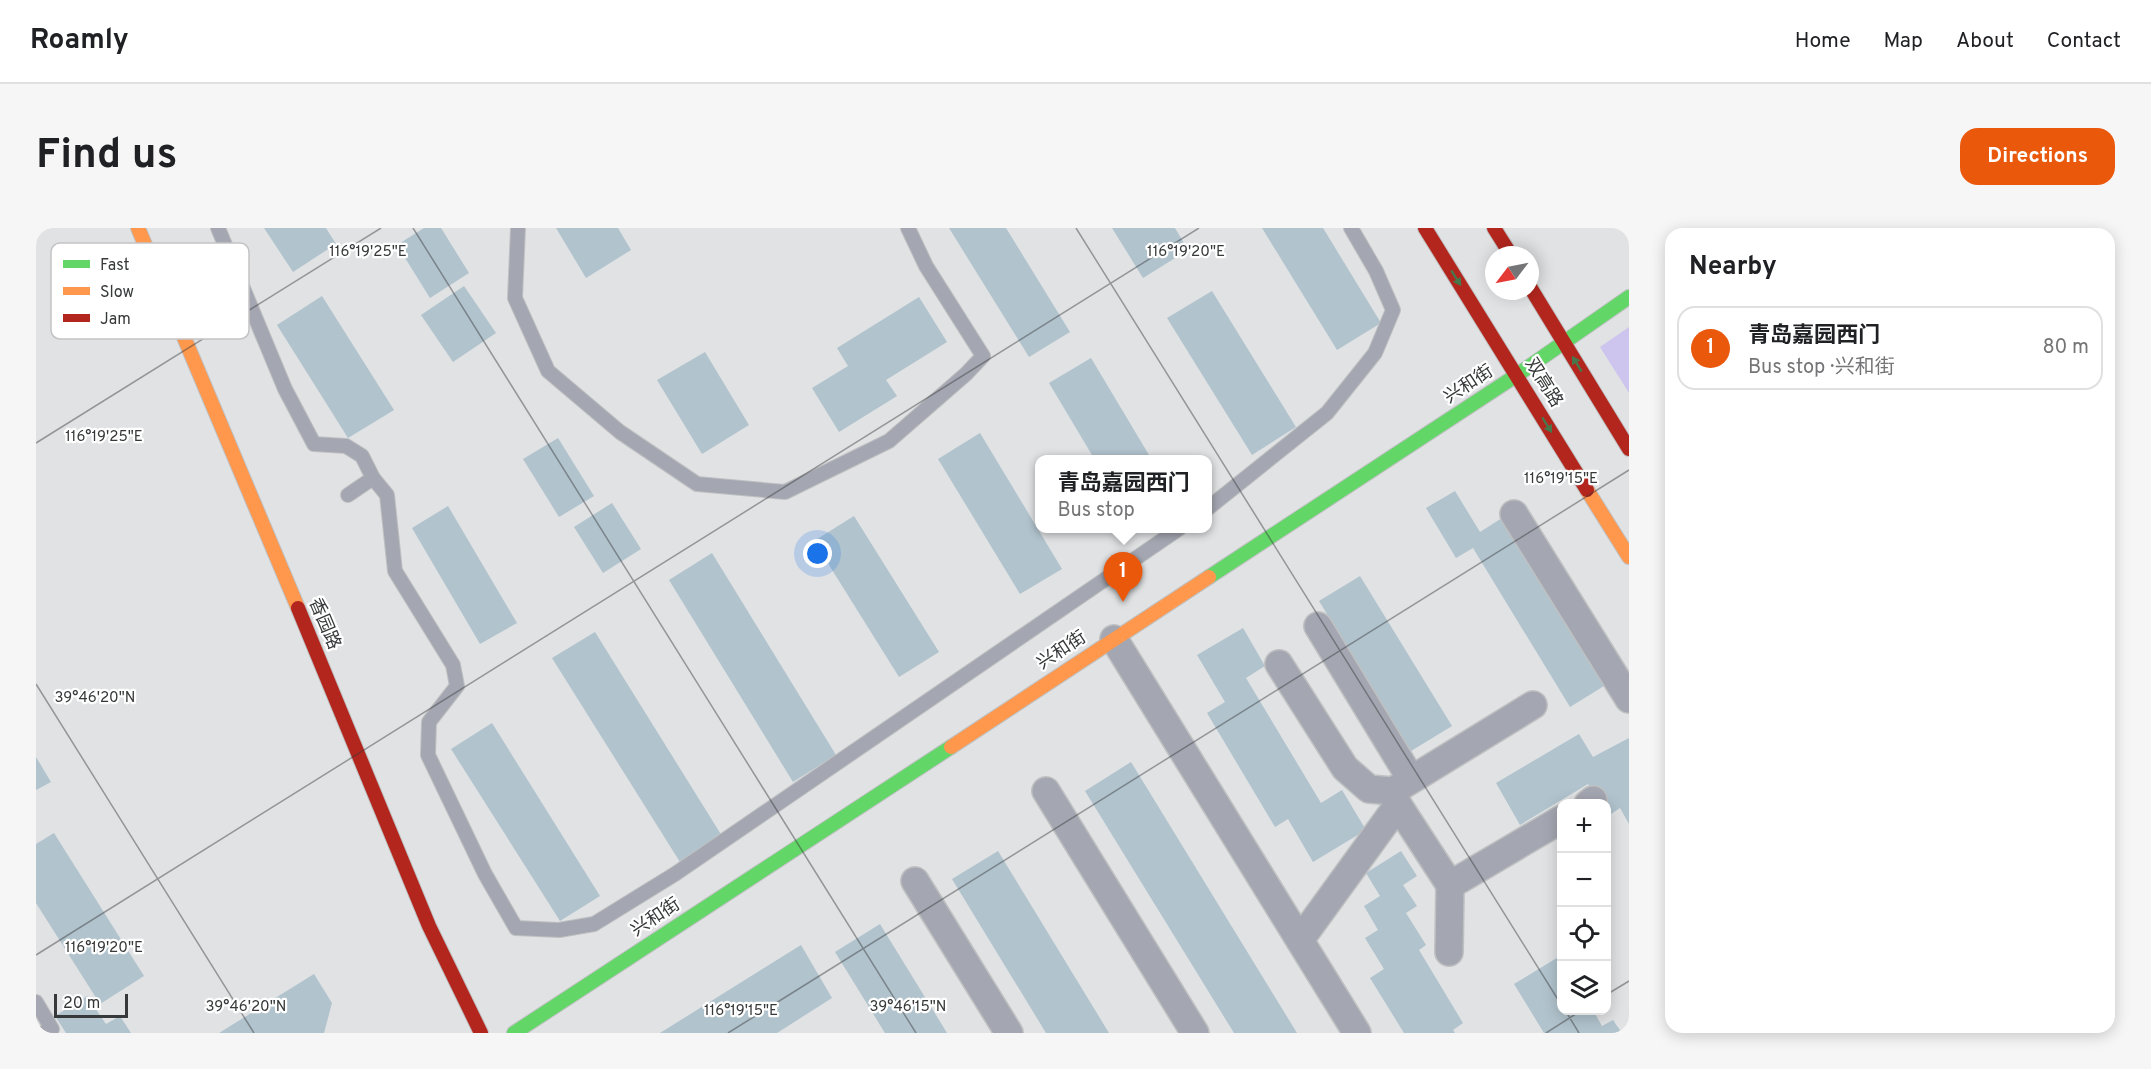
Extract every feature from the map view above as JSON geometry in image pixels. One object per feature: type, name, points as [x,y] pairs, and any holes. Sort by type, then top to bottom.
[{"type":"street","name":"香园路","points":[[138,228],[144,243]]},
{"type":"street","name":"双高路","points":[[1425,228],[1629,557]]},
{"type":"street","points":[[1494,228],[1505,246]]},
{"type":"street","name":"兴和街","points":[[514,1033],[1517,375],[1629,297]]},
{"type":"street","points":[[1538,300],[1629,449]]},
{"type":"street","name":"香园路","points":[[185,339],[395,838],[429,926],[481,1033]]},
{"type":"street","points":[[1514,514],[1629,699]]},
{"type":"street","points":[[1318,626],[1450,885],[1449,952]]},
{"type":"street","points":[[1114,639],[1357,1033]]},
{"type":"street","points":[[1279,664],[1345,768],[1369,789],[1401,792]]},
{"type":"street","points":[[1300,940],[1401,792],[1533,705]]},
{"type":"street","points":[[1046,791],[1196,1033]]},
{"type":"street","points":[[1450,885],[1557,822]]},
{"type":"street","points":[[915,881],[1009,1033]]},
{"type":"lane","points":[[219,228],[225,243]]},
{"type":"lane","points":[[518,228],[515,298],[548,371],[620,432],[697,484],[785,492],[889,441],[966,375],[982,356],[926,266],[908,228]]},
{"type":"lane","points":[[1212,504],[1327,413],[1375,353],[1393,310],[1376,271],[1351,228]]},
{"type":"lane","points":[[249,301],[285,389],[314,444],[346,446],[362,456],[373,478],[387,495],[395,571],[453,665],[457,686],[429,722],[428,754],[485,874],[516,928],[559,930],[594,924],[675,874],[1173,533]]},
{"type":"lane","points":[[348,495],[373,478]]},
{"type":"lane","points":[[36,1002],[52,1029],[43,1033]]},
{"type":"shaded area","points":[[1629,327],[1629,393],[1600,347]]},
{"type":"building","points":[[264,228],[326,228],[336,244],[293,272]]},
{"type":"building","points":[[424,228],[441,228],[469,273],[430,298],[397,245]]},
{"type":"building","points":[[556,228],[618,228],[631,250],[586,278]]},
{"type":"building","points":[[949,228],[1006,228],[1070,332],[1029,357]]},
{"type":"building","points":[[1112,228],[1175,228],[1188,250],[1143,278]]},
{"type":"building","points":[[1262,228],[1323,228],[1381,323],[1337,350]]},
{"type":"building","points":[[464,286],[496,333],[453,362],[421,315]]},
{"type":"building","points":[[1212,291],[1296,427],[1252,455],[1167,318]]},
{"type":"building","points":[[322,296],[394,410],[348,438],[277,325]]},
{"type":"building","points":[[919,297],[947,342],[886,380],[897,396],[839,432],[812,388],[848,366],[837,348]]},
{"type":"building","points":[[705,352],[749,425],[702,454],[657,380]]},
{"type":"building","points":[[1091,358],[1149,455],[1092,455],[1049,383]]},
{"type":"building","points":[[980,433],[1035,524],[1035,533],[1040,533],[1062,569],[1020,594],[938,459]]},
{"type":"building","points":[[558,438],[594,496],[559,517],[523,459]]},
{"type":"building","points":[[1455,491],[1480,532],[1502,518],[1604,686],[1570,707],[1473,548],[1456,558],[1426,508]]},
{"type":"building","points":[[612,503],[641,549],[603,573],[574,527]]},
{"type":"building","points":[[448,506],[517,623],[480,644],[412,528]]},
{"type":"building","points":[[854,516],[939,652],[899,677],[814,541]]},
{"type":"building","points":[[712,553],[836,755],[793,782],[669,580]]},
{"type":"building","points":[[1360,576],[1452,726],[1411,751],[1319,601]]},
{"type":"building","points":[[1243,628],[1265,666],[1246,678],[1321,803],[1342,790],[1366,830],[1313,862],[1288,819],[1275,827],[1207,713],[1225,702],[1197,655]]},
{"type":"building","points":[[595,632],[722,836],[680,862],[552,658]]},
{"type":"building","points":[[492,723],[600,896],[560,921],[451,749]]},
{"type":"building","points":[[1579,734],[1593,757],[1629,738],[1629,824],[1620,808],[1611,814],[1611,799],[1597,799],[1588,784],[1563,799],[1557,799],[1557,803],[1520,825],[1496,783]]},
{"type":"building","points":[[36,757],[51,782],[36,790]]},
{"type":"building","points":[[1131,762],[1297,1033],[1234,1033],[1085,791]]},
{"type":"building","points":[[54,833],[144,976],[100,1004],[36,903],[36,844]]},
{"type":"building","points":[[998,851],[1109,1033],[1046,1033],[952,879]]},
{"type":"building","points":[[1401,851],[1417,876],[1403,885],[1417,906],[1406,913],[1426,945],[1419,950],[1463,1023],[1453,1030],[1455,1033],[1404,1033],[1370,978],[1384,969],[1365,938],[1378,930],[1364,906],[1380,896],[1366,873]]},
{"type":"building","points":[[880,924],[947,1033],[885,1033],[835,952]]},
{"type":"building","points":[[801,945],[832,998],[777,1033],[660,1033]]},
{"type":"building","points":[[1557,958],[1557,1015],[1596,1015],[1602,1026],[1613,1020],[1622,1033],[1544,1033],[1514,984]]},
{"type":"building","points":[[314,974],[332,1003],[324,1033],[219,1033]]},
{"type":"building","points":[[87,996],[106,1024],[120,1016],[131,1033],[66,1033],[55,1016]]},
{"type":"traffic: fast","points":[[1209,577],[1517,375],[1629,297]]},
{"type":"traffic: fast","points":[[514,1033],[951,747]]},
{"type":"traffic: slow","points":[[138,228],[144,243]]},
{"type":"traffic: slow","points":[[185,339],[298,608]]},
{"type":"traffic: slow","points":[[1587,490],[1629,557]]},
{"type":"traffic: slow","points":[[951,747],[1209,577]]},
{"type":"traffic: jam","points":[[1425,228],[1587,490]]},
{"type":"traffic: jam","points":[[1494,228],[1505,246]]},
{"type":"traffic: jam","points":[[1538,300],[1629,449]]},
{"type":"traffic: jam","points":[[298,608],[429,926],[481,1033]]},
{"type":"place","name":"青岛嘉园西门","points":[[1123,602]]}]
